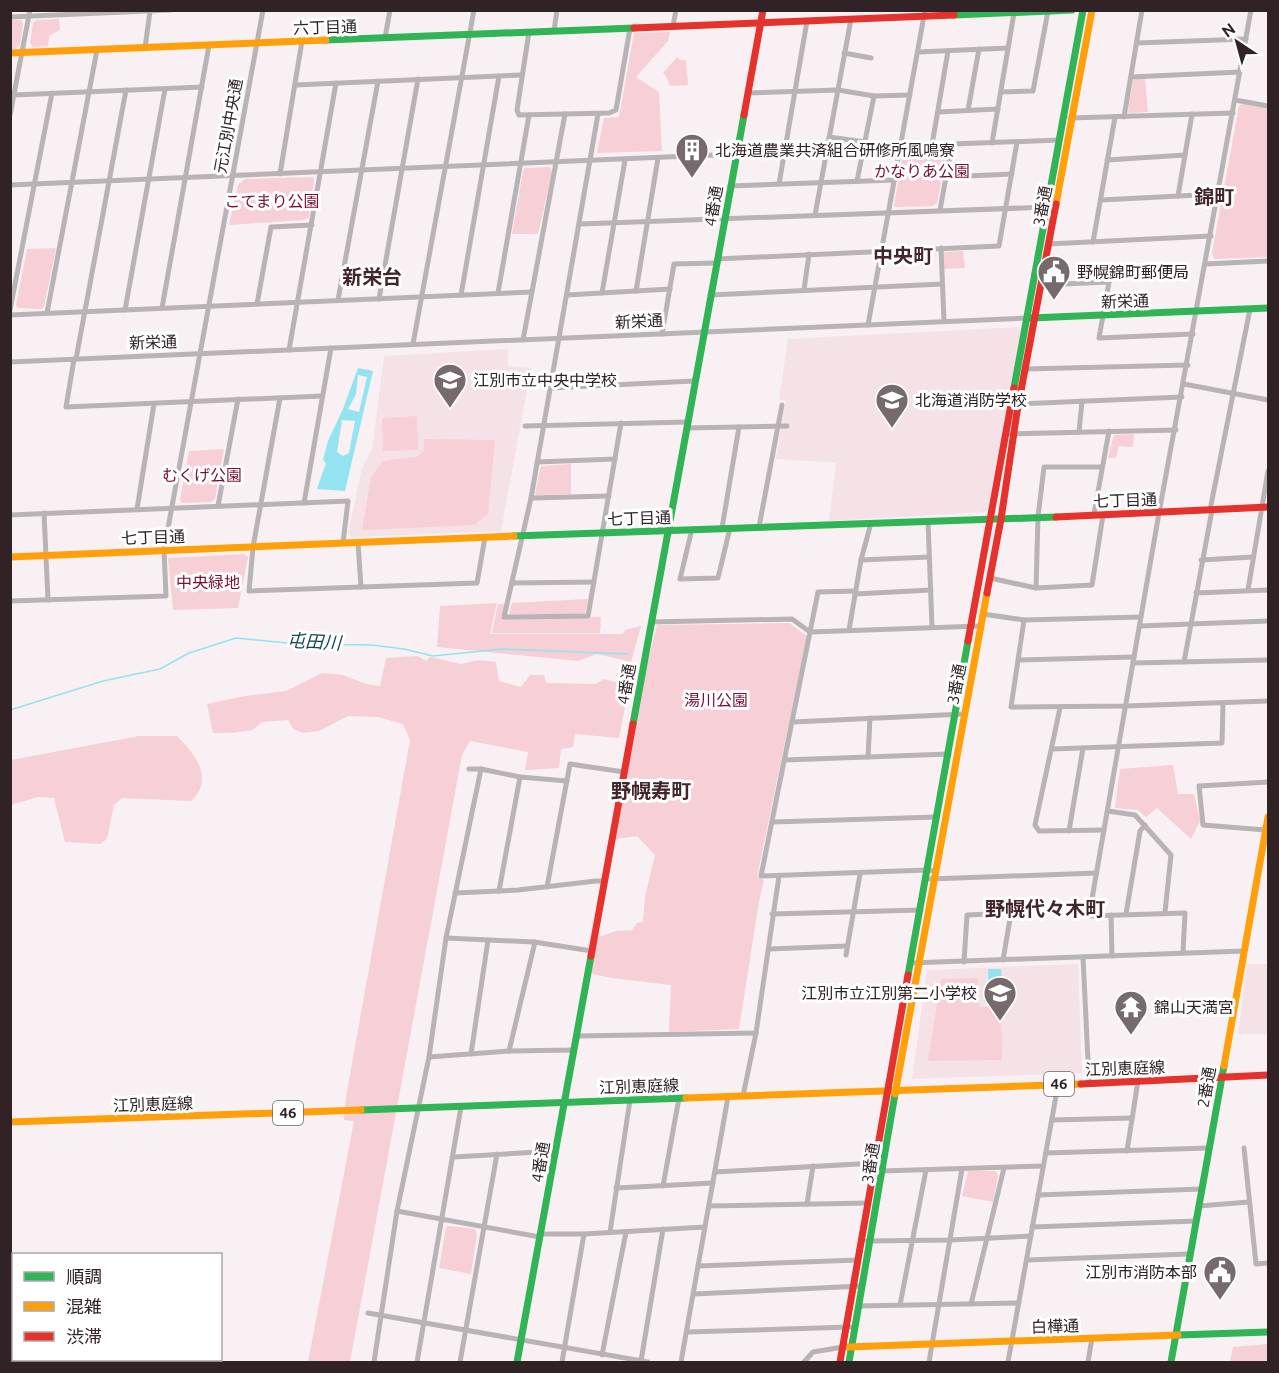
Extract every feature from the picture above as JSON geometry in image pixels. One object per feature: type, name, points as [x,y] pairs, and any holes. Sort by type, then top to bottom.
[{"type":"street","points":[[10,17],[29,13],[170,10]]},
{"type":"street","name":"元江別中央通","points":[[48,600],[166,596],[164,550],[262,10]]},
{"type":"street","points":[[386,38],[390,10]]},
{"type":"street","points":[[413,344],[474,10]]},
{"type":"street","points":[[554,31],[557,10]]},
{"type":"street","points":[[673,26],[676,10]]},
{"type":"street","name":"4番通","points":[[517,1362],[763,10]]},
{"type":"street","name":"六丁目通","points":[[10,53],[807,21],[925,13],[1014,13],[1072,10]]},
{"type":"street","name":"3番通","points":[[873,1203],[876,1163],[892,1090],[927,870],[949,754],[981,626],[1001,519],[1010,434],[1025,369],[1047,207],[1083,10]]},
{"type":"street","name":"3番通","points":[[914,963],[936,875],[972,626],[1031,318],[1041,285],[1092,10]]},
{"type":"street","points":[[1124,117],[1142,10]]},
{"type":"street","points":[[1183,953],[1185,913],[1089,916],[1251,10]]},
{"type":"street","points":[[145,48],[150,11]]},
{"type":"street","points":[[1000,92],[1033,91],[1048,11]]},
{"type":"street","points":[[10,116],[29,13]]},
{"type":"street","points":[[868,325],[925,13]]},
{"type":"street","points":[[992,142],[1014,13]]},
{"type":"street","points":[[815,215],[850,19]]},
{"type":"street","points":[[779,184],[807,21]]},
{"type":"street","points":[[529,32],[517,110],[519,115],[598,114],[616,110],[630,28]]},
{"type":"street","points":[[1137,43],[1246,39]]},
{"type":"street","points":[[280,174],[303,41]]},
{"type":"street","points":[[162,308],[209,45]]},
{"type":"street","points":[[918,52],[1008,48]]},
{"type":"street","points":[[47,313],[97,50]]},
{"type":"street","points":[[968,110],[979,50]]},
{"type":"street","points":[[932,145],[948,51]]},
{"type":"street","points":[[844,53],[871,58]]},
{"type":"street","points":[[1131,77],[1240,72]]},
{"type":"street","points":[[295,85],[522,75]]},
{"type":"street","points":[[461,295],[499,76]]},
{"type":"street","points":[[379,299],[418,79]]},
{"type":"street","points":[[338,300],[378,81]]},
{"type":"street","points":[[290,350],[336,83]]},
{"type":"street","points":[[14,95],[202,87]]},
{"type":"street","points":[[125,310],[165,89]]},
{"type":"street","points":[[126,90],[66,407],[322,396]]},
{"type":"street","points":[[747,93],[838,90],[874,96],[910,95]]},
{"type":"street","points":[[10,310],[52,93]]},
{"type":"street","points":[[857,181],[874,96]]},
{"type":"street","points":[[1235,100],[1269,106]]},
{"type":"street","points":[[938,112],[998,109]]},
{"type":"street","points":[[1063,119],[1233,113]]},
{"type":"street","points":[[523,340],[565,114]]},
{"type":"street","points":[[598,114],[531,498],[504,617],[588,616],[621,423]]},
{"type":"street","points":[[1178,196],[1192,114]]},
{"type":"street","points":[[498,293],[529,115]]},
{"type":"street","points":[[1093,242],[1115,117]]},
{"type":"street","points":[[829,137],[865,142]]},
{"type":"street","points":[[901,146],[1059,140]]},
{"type":"street","points":[[662,334],[674,264],[809,254],[999,246],[1017,142]]},
{"type":"street","points":[[940,210],[952,144]]},
{"type":"street","points":[[10,185],[736,154]]},
{"type":"street","points":[[1107,160],[1185,155]]},
{"type":"street","points":[[636,291],[658,158]]},
{"type":"street","points":[[602,293],[625,160]]},
{"type":"street","points":[[946,177],[1012,174]]},
{"type":"street","points":[[730,186],[895,180]]},
{"type":"street","points":[[1101,200],[1218,194]]},
{"type":"street","points":[[580,224],[1055,207]]},
{"type":"street","points":[[257,304],[271,226],[312,225]]},
{"type":"street","points":[[1048,244],[1211,236]]},
{"type":"street","points":[[941,248],[944,321]]},
{"type":"street","points":[[804,290],[809,254]]},
{"type":"street","points":[[1206,264],[1269,261]]},
{"type":"street","points":[[1041,285],[1109,282],[1099,338],[1193,334]]},
{"type":"street","points":[[710,294],[942,284]]},
{"type":"street","points":[[567,295],[670,290]]},
{"type":"street","points":[[10,315],[532,292]]},
{"type":"street","name":"新栄通","points":[[10,362],[1269,308]]},
{"type":"street","points":[[1184,662],[1250,309]]},
{"type":"street","points":[[303,503],[331,348]]},
{"type":"street","points":[[1025,369],[1188,365]]},
{"type":"street","points":[[550,388],[694,381]]},
{"type":"street","points":[[1184,384],[1269,400]]},
{"type":"street","points":[[1018,404],[1182,397]]},
{"type":"street","points":[[280,398],[253,547],[249,591],[477,583],[485,537]]},
{"type":"street","points":[[218,506],[238,399]]},
{"type":"street","points":[[1079,432],[1082,401]]},
{"type":"street","points":[[137,509],[154,404]]},
{"type":"street","points":[[759,527],[782,405]]},
{"type":"street","points":[[525,426],[621,423],[739,427],[787,426]]},
{"type":"street","points":[[692,529],[680,579],[718,578],[739,427]]},
{"type":"street","points":[[1010,434],[1176,430]]},
{"type":"street","points":[[1094,514],[1109,431]]},
{"type":"street","points":[[537,462],[615,459]]},
{"type":"street","points":[[1035,588],[1038,517],[1044,467],[1101,467]]},
{"type":"street","points":[[1248,590],[1265,507],[1269,471]]},
{"type":"street","points":[[531,498],[609,496]]},
{"type":"street","points":[[10,515],[348,501],[343,543]]},
{"type":"street","name":"七丁目通","points":[[10,557],[692,529],[1160,513],[1265,507]]},
{"type":"street","points":[[10,601],[48,600],[44,556],[44,513]]},
{"type":"street","points":[[990,578],[1035,588],[1092,585],[1103,515]]},
{"type":"street","points":[[928,521],[932,627]]},
{"type":"street","points":[[849,630],[861,560],[871,523]]},
{"type":"street","points":[[358,543],[361,587]]},
{"type":"street","points":[[861,560],[929,557]]},
{"type":"street","points":[[1202,560],[1253,557]]},
{"type":"street","points":[[512,583],[594,582]]},
{"type":"street","points":[[931,590],[818,592],[761,876],[927,870],[936,875]]},
{"type":"street","points":[[1196,593],[1269,590]]},
{"type":"street","points":[[983,614],[1024,620],[1141,616]]},
{"type":"street","points":[[651,622],[792,619],[810,632],[981,626]]},
{"type":"street","points":[[1024,620],[1011,708],[1269,701]]},
{"type":"street","points":[[1140,626],[1269,621]]},
{"type":"street","points":[[1018,660],[1184,662],[1269,660]]},
{"type":"street","points":[[1052,749],[1222,743],[1223,702]]},
{"type":"street","points":[[1060,708],[1035,825],[1039,831],[1104,830]]},
{"type":"street","points":[[793,722],[960,714]]},
{"type":"street","points":[[868,757],[870,718]]},
{"type":"street","points":[[1069,831],[1083,748]]},
{"type":"street","points":[[785,760],[949,754]]},
{"type":"street","points":[[547,887],[570,764],[624,772]]},
{"type":"street","points":[[469,769],[567,781]]},
{"type":"street","points":[[374,1362],[398,1211],[429,1057],[455,893],[481,769]]},
{"type":"street","points":[[499,891],[520,777]]},
{"type":"street","points":[[1266,830],[1203,825],[1199,786],[1269,782]]},
{"type":"street","points":[[1108,811],[1135,814],[1171,855],[1165,912]]},
{"type":"street","points":[[772,822],[937,817]]},
{"type":"street","name":"2番通","points":[[1171,1362],[1269,817]]},
{"type":"street","points":[[1126,914],[1140,831],[1145,825]]},
{"type":"street","points":[[926,879],[936,875],[1097,873]]},
{"type":"street","points":[[846,955],[860,874]]},
{"type":"street","points":[[743,1096],[756,1033],[779,876]]},
{"type":"street","points":[[455,893],[604,881]]},
{"type":"street","points":[[772,915],[929,910]]},
{"type":"street","points":[[964,962],[967,915],[1011,913],[1003,960]]},
{"type":"street","points":[[1111,915],[1112,956]]},
{"type":"street","points":[[447,938],[535,942],[592,951]]},
{"type":"street","points":[[471,1054],[489,940]]},
{"type":"street","points":[[509,1052],[535,942]]},
{"type":"street","points":[[768,949],[847,946]]},
{"type":"street","points":[[914,963],[1244,951]]},
{"type":"street","points":[[1083,957],[1089,1082]]},
{"type":"street","points":[[577,1036],[756,1033]]},
{"type":"street","points":[[429,1057],[574,1050]]},
{"type":"street","name":"江別恵庭線","points":[[10,1122],[461,1107],[1269,1075]]},
{"type":"street","points":[[1127,1151],[1138,1081]]},
{"type":"street","points":[[1008,1362],[1058,1084]]},
{"type":"street","name":"3番通","points":[[849,1362],[866,1241],[882,1171],[892,1090]]},
{"type":"street","points":[[681,1362],[728,1097]]},
{"type":"street","points":[[663,1186],[679,1098]]},
{"type":"street","points":[[610,1232],[630,1100]]},
{"type":"street","points":[[417,1362],[461,1107]]},
{"type":"street","points":[[1052,1120],[1132,1118]]},
{"type":"street","points":[[1046,1154],[1209,1148]]},
{"type":"street","points":[[1244,1148],[1256,1264],[1269,1263]]},
{"type":"street","points":[[453,1157],[556,1151]]},
{"type":"street","points":[[460,1362],[497,1155]]},
{"type":"street","points":[[715,1172],[876,1163]]},
{"type":"street","points":[[807,1204],[813,1166]]},
{"type":"street","points":[[882,1171],[1043,1166]]},
{"type":"street","points":[[971,1304],[1004,1168]]},
{"type":"street","points":[[929,1362],[962,1169]]},
{"type":"street","points":[[900,1305],[926,1170]]},
{"type":"street","points":[[616,1188],[713,1184]]},
{"type":"street","points":[[1038,1195],[1202,1189]]},
{"type":"street","points":[[1198,1206],[1250,1202]]},
{"type":"street","points":[[709,1206],[873,1203]]},
{"type":"street","points":[[398,1211],[540,1236],[705,1227]]},
{"type":"street","points":[[1032,1227],[1196,1221]]},
{"type":"street","points":[[368,1313],[644,1362],[663,1229]]},
{"type":"street","points":[[602,1355],[626,1232]]},
{"type":"street","points":[[562,1362],[584,1234]]},
{"type":"street","points":[[866,1241],[1031,1236]]},
{"type":"street","name":"3番通","points":[[840,1362],[852,1286],[858,1260],[866,1241]]},
{"type":"street","points":[[1026,1260],[1189,1254]]},
{"type":"street","points":[[699,1266],[858,1260]]},
{"type":"street","points":[[694,1294],[861,1286]]},
{"type":"street","points":[[858,1306],[1019,1303]]},
{"type":"street","points":[[687,1332],[855,1327]]},
{"type":"street","name":"白樺通","points":[[843,1347],[1269,1332]]},
{"type":"street","points":[[1088,1362],[1092,1338]]},
{"type":"street","points":[[804,1362],[813,1352],[843,1347]]},
{"type":"shaded area","name":"北海道消防学校","points":[[1019,327],[1021,331],[988,509],[985,512],[829,521],[836,463],[776,459],[786,401],[779,399],[788,339]]},
{"type":"shaded area","name":"江別市立中央中学校","points":[[508,349],[508,366],[531,368],[501,531],[351,537],[348,533],[362,468],[372,449],[384,356]]},
{"type":"shaded area","name":"江別市立江別第二小学校","points":[[1078,964],[1082,1073],[912,1079],[927,970]]},
{"type":"shaded area","points":[[1247,964],[1268,964],[1268,1034],[1238,1034]]},
{"type":"green space","points":[[59,19],[60,30],[49,36],[48,46],[33,47],[30,43],[33,23],[37,20]]},
{"type":"green space","points":[[11,20],[21,20],[23,23],[20,45],[15,49],[11,49]]},
{"type":"green space","points":[[670,32],[668,41],[636,77],[659,92],[662,151],[597,153],[604,118],[619,117],[634,33]]},
{"type":"green space","points":[[677,57],[680,60],[686,60],[688,85],[670,86],[663,73]]},
{"type":"green space","points":[[1135,79],[1145,79],[1148,112],[1129,113],[1128,111]]},
{"type":"green space","points":[[1243,104],[1268,109],[1268,257],[1214,259],[1212,253],[1239,106]]},
{"type":"green space","name":"かなりあ公園","points":[[945,148],[947,151],[937,203],[933,206],[894,206],[903,152]]},
{"type":"green space","points":[[550,167],[552,172],[538,234],[512,234],[523,171],[525,168]]},
{"type":"green space","name":"こてまり公園","points":[[313,177],[309,217],[304,220],[229,225],[238,185],[245,179]]},
{"type":"green space","points":[[56,248],[44,307],[42,309],[18,308],[16,305],[27,249]]},
{"type":"green space","points":[[963,251],[965,268],[944,269],[944,252]]},
{"type":"green space","points":[[417,416],[418,450],[383,451],[382,418]]},
{"type":"green space","points":[[1134,434],[1133,447],[1119,446],[1116,458],[1108,458],[1114,435]]},
{"type":"green space","points":[[424,439],[495,440],[488,514],[474,525],[362,530],[371,477],[383,461],[416,457],[424,451]]},
{"type":"green space","name":"むくげ公園","points":[[224,449],[215,499],[211,502],[182,503],[180,500],[189,451]]},
{"type":"green space","points":[[571,464],[571,494],[536,495],[541,466]]},
{"type":"green space","name":"中央緑地","points":[[244,554],[248,557],[238,608],[173,610],[168,558]]},
{"type":"green space","points":[[588,599],[585,614],[509,614],[512,603]]},
{"type":"green space","points":[[497,603],[490,634],[623,634],[625,630],[641,626],[631,662],[597,654],[578,661],[437,647],[440,606]]},
{"type":"green space","points":[[498,604],[505,604],[503,619],[601,617],[600,633],[492,633]]},
{"type":"green space","name":"湯川公園","points":[[789,623],[807,636],[757,877],[764,880],[739,1029],[669,1032],[671,985],[589,973],[596,938],[616,931],[632,930],[637,923],[643,922],[645,897],[655,855],[637,836],[616,839],[641,689],[657,625]]},
{"type":"green space","points":[[418,656],[426,661],[430,657],[461,664],[478,660],[496,662],[499,681],[521,687],[530,675],[544,675],[546,683],[596,684],[604,679],[629,686],[619,738],[575,734],[573,747],[561,749],[559,768],[525,770],[528,752],[470,741],[462,755],[350,1362],[308,1362],[354,1121],[344,1120],[346,1097],[410,740],[403,724],[378,717],[348,716],[319,731],[303,733],[293,729],[288,720],[262,722],[253,730],[213,733],[207,704],[286,691],[322,673],[343,675],[366,684],[380,686],[386,658]]},
{"type":"green space","points":[[139,736],[177,736],[190,751],[200,767],[202,776],[198,793],[191,801],[122,798],[114,805],[107,839],[100,844],[65,842],[54,798],[38,797],[11,805],[11,760]]},
{"type":"green space","points":[[1173,765],[1178,794],[1194,794],[1200,821],[1191,839],[1157,808],[1146,817],[1138,810],[1115,808],[1120,769]]},
{"type":"green space","points":[[978,978],[979,1007],[1001,1006],[1002,1060],[928,1061],[941,979]]},
{"type":"green space","points":[[968,1171],[995,1171],[998,1175],[993,1202],[962,1196]]},
{"type":"green space","points":[[446,1227],[475,1229],[477,1234],[471,1274],[439,1268]]},
{"type":"green space","points":[[1268,1344],[1268,1362],[1230,1362],[1233,1347]]},
{"type":"water","points":[[358,368],[373,371],[345,491],[317,489],[326,463],[323,460],[328,441]],"holes":[[[358,375],[367,377],[359,412],[348,409],[356,394]],[[342,420],[355,421],[349,453],[343,456],[337,452]]]},
{"type":"water","points":[[988,969],[1001,969],[1003,1001],[984,1002],[984,998],[989,998]]},
{"type":"waterway","name":"屯田川","points":[[10,710],[103,681],[160,669],[189,653],[236,638],[298,644],[372,645],[433,656],[502,649],[628,654]]},
{"type":"traffic: fast","points":[[954,15],[1072,10]]},
{"type":"traffic: fast","points":[[1014,388],[1083,10]]},
{"type":"traffic: fast","points":[[326,40],[634,28]]},
{"type":"traffic: fast","points":[[633,724],[744,115]]},
{"type":"traffic: fast","points":[[1031,318],[1268,308]]},
{"type":"traffic: fast","points":[[514,536],[1056,517]]},
{"type":"traffic: fast","points":[[908,975],[968,641]]},
{"type":"traffic: fast","points":[[517,1362],[591,956]]},
{"type":"traffic: fast","points":[[1171,1362],[1224,1066]]},
{"type":"traffic: fast","points":[[849,1362],[895,1094]]},
{"type":"traffic: fast","points":[[361,1110],[686,1098]]},
{"type":"traffic: fast","points":[[1178,1335],[1268,1332]]},
{"type":"traffic: slow","points":[[1056,204],[1092,10]]},
{"type":"traffic: slow","points":[[10,53],[326,40]]},
{"type":"traffic: slow","points":[[10,557],[514,536]]},
{"type":"traffic: slow","points":[[895,1094],[987,593]]},
{"type":"traffic: slow","points":[[1224,1066],[1268,817]]},
{"type":"traffic: slow","points":[[686,1098],[1081,1084]]},
{"type":"traffic: slow","points":[[10,1122],[361,1110]]},
{"type":"traffic: slow","points":[[848,1347],[1178,1335]]},
{"type":"traffic: jam","points":[[744,115],[763,10]]},
{"type":"traffic: jam","points":[[634,28],[954,15]]},
{"type":"traffic: jam","points":[[987,593],[1017,412],[1056,204]]},
{"type":"traffic: jam","points":[[968,641],[1014,388]]},
{"type":"traffic: jam","points":[[1056,517],[1268,507]]},
{"type":"traffic: jam","points":[[591,956],[633,724]]},
{"type":"traffic: jam","points":[[840,1362],[908,975]]},
{"type":"traffic: jam","points":[[1081,1084],[1268,1075]]},
{"type":"place","name":"北海道農業共済組合研修所風鳴寮","points":[[692,179]]},
{"type":"place","name":"野幌錦町郵便局","points":[[1054,301]]},
{"type":"place","name":"江別市立中央中学校","points":[[450,409]]},
{"type":"place","name":"北海道消防学校","points":[[892,429]]},
{"type":"place","name":"江別市立江別第二小学校","points":[[1000,1022]]},
{"type":"place","name":"錦山天満宮","points":[[1131,1036]]},
{"type":"place","name":"江別市消防本部","points":[[1220,1301]]},
{"type":"district","name":"錦町","points":[[1214,197]]},
{"type":"district","name":"中央町","points":[[903,256]]},
{"type":"district","name":"新栄台","points":[[372,277]]},
{"type":"district","name":"野幌寿町","points":[[651,791]]},
{"type":"district","name":"野幌代々木町","points":[[1045,909]]}]
